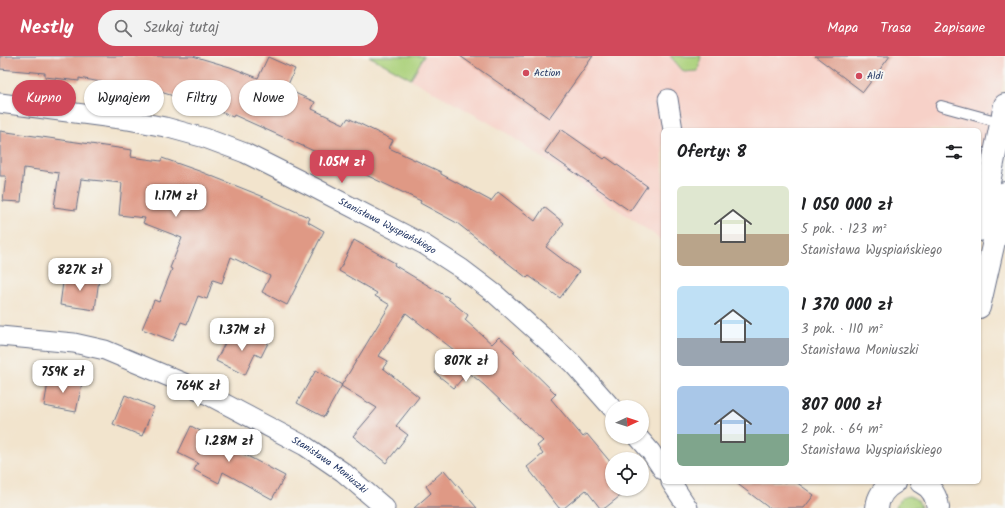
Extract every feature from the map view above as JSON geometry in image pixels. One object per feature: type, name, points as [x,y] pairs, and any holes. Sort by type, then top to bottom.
[{"type":"main road","points":[[981,221],[1004,119]]},
{"type":"main road","points":[[981,298],[1005,193]]},
{"type":"main road","points":[[877,508],[881,495],[889,484]]},
{"type":"main road","points":[[927,484],[935,496],[938,508]]},
{"type":"street","points":[[668,99],[673,128]]},
{"type":"street","name":"Stanisława Wyspiańskiego","points":[[0,103],[128,120],[165,127],[205,138],[246,153],[425,246],[462,269],[495,294],[568,359],[605,400]]},
{"type":"street","name":"Stanisława Moniuszki","points":[[0,336],[74,343],[105,350],[184,384],[305,446],[343,472],[385,508]]},
{"type":"street","points":[[644,444],[661,467]]},
{"type":"street","points":[[672,484],[688,508]]},
{"type":"lane","points":[[941,106],[1004,119]]},
{"type":"shaded area","points":[[369,56],[1005,56],[1005,74],[981,182],[981,128],[661,128],[661,241],[655,235],[502,130]]},
{"type":"green space","points":[[369,56],[424,56],[411,79]]},
{"type":"green space","points":[[670,56],[701,56],[698,71],[684,72]]},
{"type":"green space","points":[[909,496],[920,503],[921,508],[896,508],[897,503],[900,500]]},
{"type":"building","points":[[0,56],[193,56],[230,67],[258,78],[268,57],[295,69],[290,80],[239,80],[239,116],[298,116],[298,94],[315,102],[312,109],[344,124],[348,118],[393,140],[389,148],[441,172],[441,174],[491,201],[498,192],[535,221],[544,207],[564,223],[546,247],[579,272],[560,298],[529,276],[527,278],[457,223],[420,203],[421,201],[347,166],[346,168],[316,152],[234,115],[233,117],[230,116],[231,80],[172,80],[172,96],[164,93],[164,80],[90,80],[79,78],[79,81],[45,77],[45,73],[0,69]]},
{"type":"building","points":[[460,56],[593,56],[549,118]]},
{"type":"building","name":"Aldi","points":[[815,56],[890,56],[863,92]]},
{"type":"building","points":[[561,129],[604,159],[606,157],[647,186],[630,211],[545,152]]},
{"type":"building","points":[[0,131],[132,150],[131,157],[161,161],[162,158],[264,197],[310,218],[308,222],[324,231],[287,305],[262,292],[270,276],[231,257],[222,283],[213,280],[207,299],[198,296],[187,324],[181,322],[173,341],[142,329],[154,300],[159,302],[182,238],[143,223],[145,218],[119,215],[122,183],[81,179],[76,210],[54,207],[59,173],[24,168],[21,202],[3,201],[6,176],[0,176]]},
{"type":"building","points":[[354,240],[395,263],[394,265],[449,298],[448,299],[468,315],[465,320],[492,344],[499,337],[515,351],[513,352],[556,394],[551,399],[583,437],[587,434],[605,456],[605,496],[620,496],[605,508],[600,508],[586,490],[564,508],[559,508],[527,467],[543,454],[537,446],[543,441],[484,385],[468,372],[454,388],[435,373],[454,350],[406,313],[379,356],[388,361],[383,368],[419,397],[396,426],[408,435],[386,463],[353,436],[377,408],[341,386],[390,305],[375,296],[377,293],[339,271]]},
{"type":"building","points":[[64,275],[99,279],[95,310],[60,305]]},
{"type":"building","points":[[251,332],[269,341],[261,357],[255,354],[245,375],[216,361],[230,333],[246,342]]},
{"type":"building","points":[[316,370],[342,385],[324,417],[297,403]]},
{"type":"building","points":[[49,377],[82,383],[76,412],[44,406]]},
{"type":"building","points":[[125,395],[154,407],[142,436],[113,424]]},
{"type":"building","points":[[191,426],[285,476],[272,499],[223,472],[219,483],[194,470],[198,463],[178,453]]},
{"type":"building","points":[[444,470],[477,508],[414,508],[431,493],[426,486]]},
{"type":"building","points":[[738,484],[799,484],[814,495],[804,508],[769,508]]},
{"type":"place","name":"Action","points":[[526,73]]},
{"type":"place","name":"Aldi","points":[[859,76]]}]
